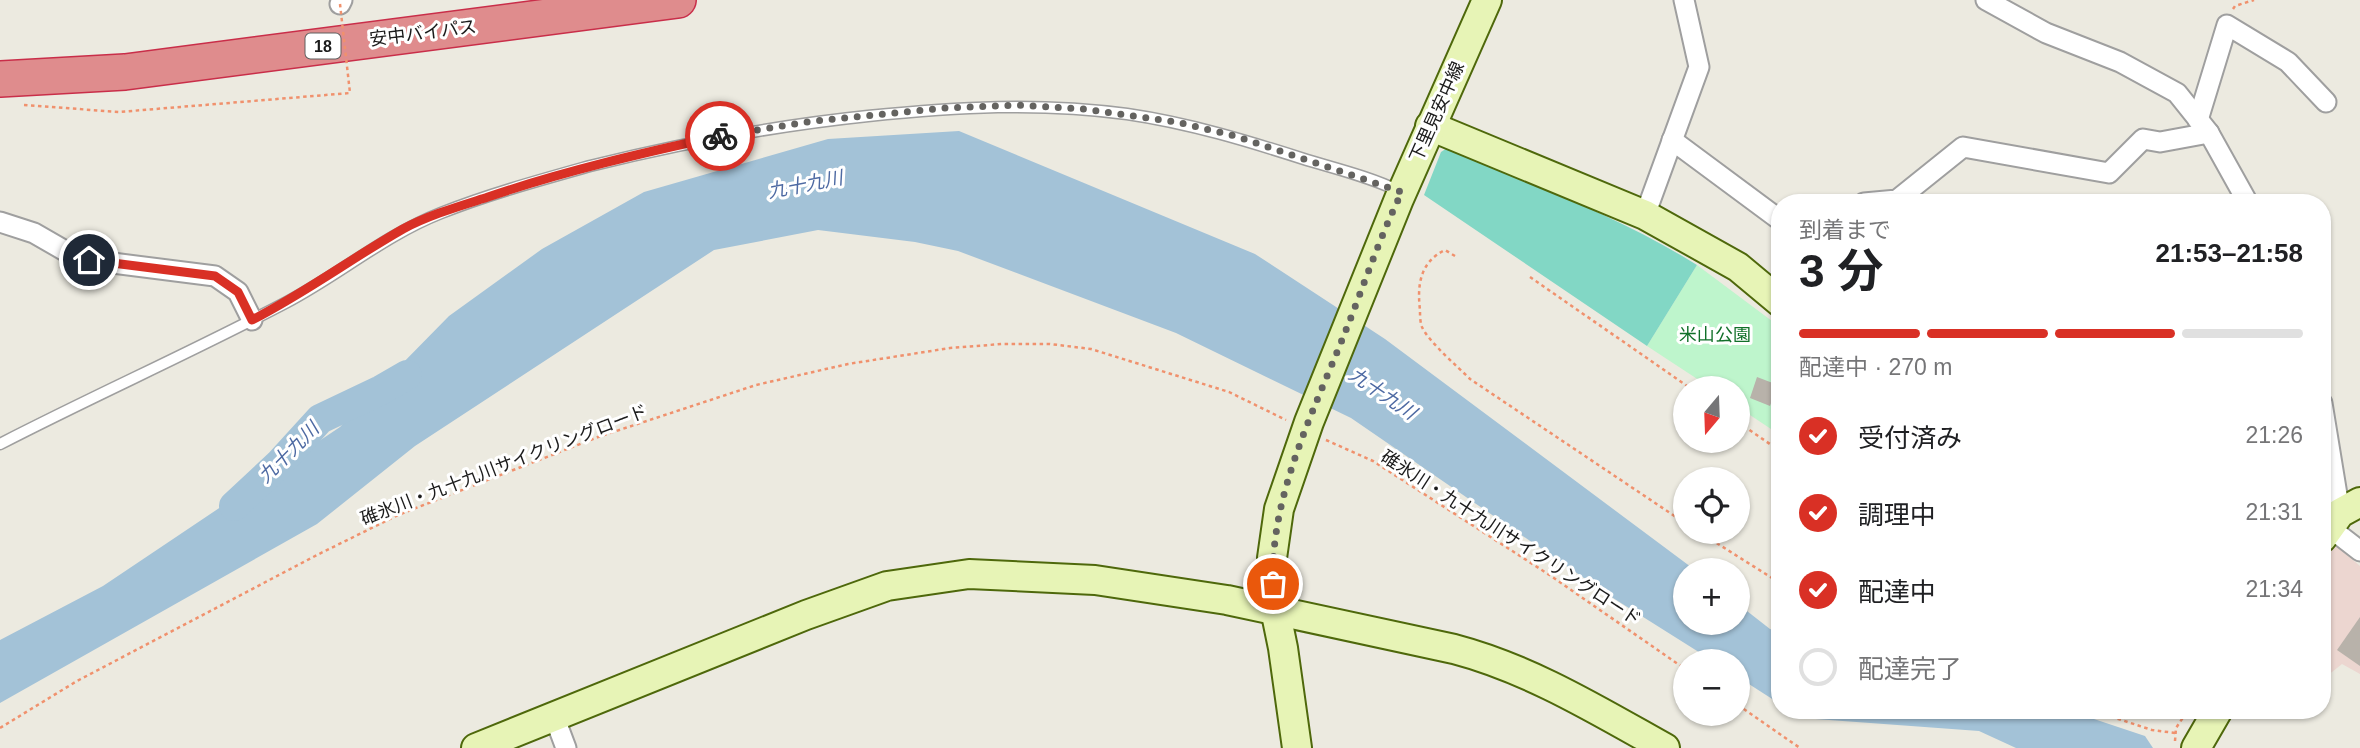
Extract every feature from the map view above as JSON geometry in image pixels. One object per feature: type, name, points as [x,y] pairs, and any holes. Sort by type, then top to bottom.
[{"type":"highway","name":"安中バイパス","points":[[7,91],[125,72],[655,1]]},
{"type":"street","name":"下里見安中線","points":[[1297,748],[1275,609],[1272,558],[1279,509],[1307,428],[1401,195],[1487,0]]},
{"type":"street","points":[[1645,215],[1699,67],[1684,0]]},
{"type":"street","points":[[1986,0],[2046,33],[2120,62],[2177,93],[2203,126],[2240,194]]},
{"type":"street","points":[[2203,126],[2227,25],[2288,62],[2326,102]]},
{"type":"street","points":[[1430,126],[1645,215],[1738,267],[1771,294]]},
{"type":"street","points":[[1904,194],[1963,147],[2109,173],[2143,139],[2160,142],[2203,126]]},
{"type":"street","points":[[1672,140],[1771,213]]},
{"type":"street","points":[[0,222],[34,233],[67,252],[89,260],[215,276],[238,292],[252,320]]},
{"type":"street","points":[[2331,485],[2335,521],[2360,551]]},
{"type":"street","points":[[476,748],[807,615],[887,586],[969,574],[1095,580],[1275,609],[1486,658],[1572,696],[1665,748]]},
{"type":"street","points":[[554,716],[566,748]]},
{"type":"street","points":[[2187,741],[2209,719]]},
{"type":"lane","points":[[0,444],[292,300],[404,229],[444,212],[536,181],[644,152],[740,132],[814,121],[946,108],[1018,105],[1127,114],[1235,136],[1401,195]]},
{"type":"path","points":[[7,91],[119,112],[350,93],[341,2]]},
{"type":"path","points":[[1455,256],[1445,250],[1435,255],[1425,268],[1417,289],[1422,327],[1440,350],[1470,379],[1673,515]]},
{"type":"path","points":[[1530,277],[1673,376]]},
{"type":"path","name":"碓氷川・九十九川サイクリングロード","points":[[0,728],[78,681],[398,515],[598,437],[756,385],[848,364],[950,348],[1002,344],[1050,344],[1091,349],[1229,392],[1307,428],[1373,461],[1552,576],[1673,661]]},
{"type":"path","points":[[1750,430],[1771,445]]},
{"type":"path","points":[[1718,544],[1771,577]]},
{"type":"path","points":[[1750,713],[1800,748]]},
{"type":"path","points":[[2118,719],[2187,741],[2188,719]]},
{"type":"shaded area","points":[[1447,148],[1606,216],[1697,265],[1647,346],[1424,195],[1441,152]]},
{"type":"shaded area","points":[[2331,542],[2360,566],[2360,674],[2342,664],[2331,673]]},
{"type":"green space","name":"米山公園","points":[[1697,265],[1771,320],[1771,429],[1750,415],[1750,376],[1693,376],[1647,346]]},
{"type":"water","points":[[959,131],[1255,254],[1385,339],[1679,558],[1673,558],[1673,635],[1750,635],[1750,613],[1771,629],[1771,698],[1750,685],[1750,649],[1694,649],[1613,598],[1351,418],[1176,333],[958,251],[915,242],[818,230],[714,250],[415,446],[317,524],[0,703],[0,640],[103,586],[340,427],[449,316],[542,249],[644,192],[828,139]]},
{"type":"water","points":[[1816,719],[2094,719],[2145,736],[2153,748],[2016,748],[1979,731]]},
{"type":"building","points":[[1757,377],[1771,382],[1770,406],[1750,398]]},
{"type":"building","points":[[2360,617],[2360,666],[2337,650]]},
{"type":"waterway","name":"九十九川","points":[[234,506],[279,464],[320,419],[407,375]]},
{"type":"way so far","points":[[720,136],[814,121],[946,108],[1018,105],[1083,109],[1177,122],[1235,136],[1402,192],[1309,422],[1279,509],[1272,558],[1273,584]]},
{"type":"route","points":[[89,260],[215,276],[238,292],[252,320],[292,300],[404,229],[444,212],[536,181],[644,152],[720,136]]}]
